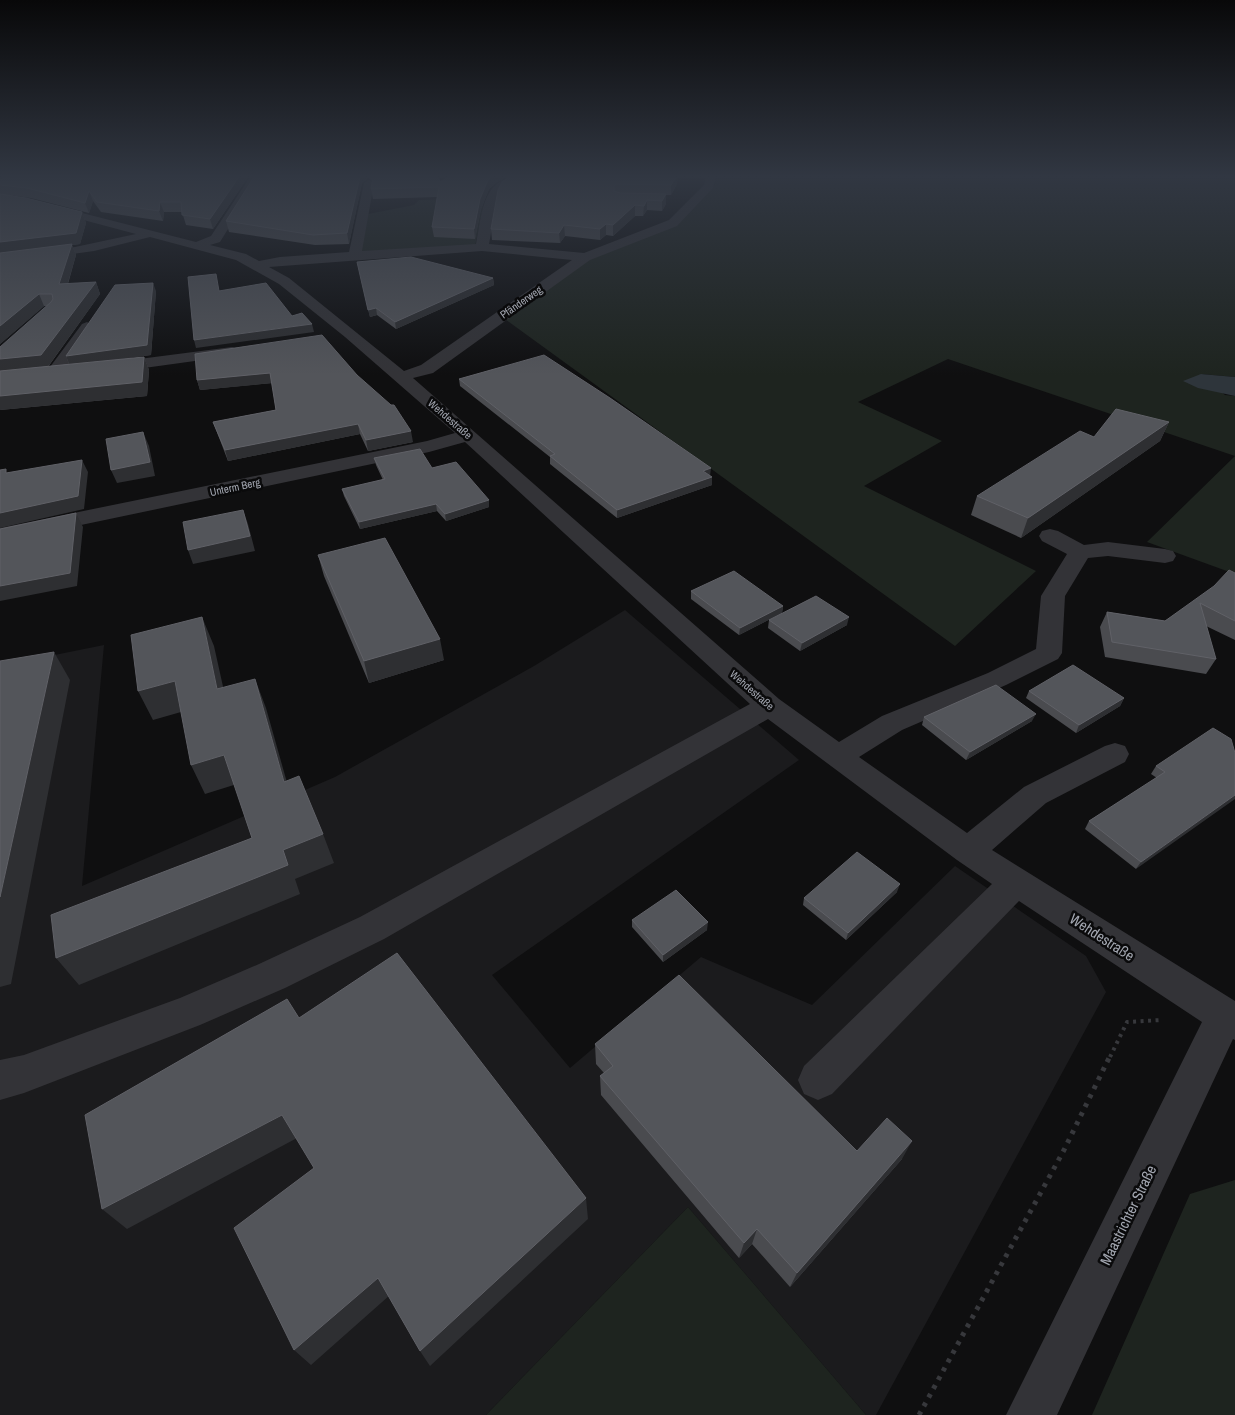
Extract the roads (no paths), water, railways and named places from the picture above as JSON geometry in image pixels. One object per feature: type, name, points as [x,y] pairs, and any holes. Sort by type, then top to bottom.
[{"type":"street","points":[[0,260],[80,251],[122,243]]},
{"type":"street","name":"Wehdestraße","points":[[190,243],[241,257],[260,265],[284,281],[351,334],[469,435],[769,706],[968,851],[1230,1019]]},
{"type":"street","points":[[199,245],[205,243]]},
{"type":"street","points":[[354,258],[357,243]]},
{"type":"street","points":[[482,247],[483,243]]},
{"type":"street","name":"Pfänderweg","points":[[400,377],[427,369],[585,257],[621,243]]},
{"type":"street","points":[[260,265],[280,261],[354,258],[482,247],[585,257]]},
{"type":"street","points":[[53,375],[93,318]]},
{"type":"street","points":[[326,339],[351,334]]},
{"type":"street","points":[[92,370],[245,350]]},
{"type":"street","points":[[35,376],[72,372]]},
{"type":"street","name":"Unterm Berg","points":[[0,535],[429,446],[469,435]]},
{"type":"street","points":[[1050,536],[1080,552],[1108,549],[1165,556]]},
{"type":"street","points":[[838,756],[892,723],[997,679],[1049,653],[1053,596],[1080,552]]},
{"type":"street","points":[[0,1080],[24,1074],[187,1013],[272,976],[372,928],[769,706]]},
{"type":"street","points":[[968,851],[1035,795],[1115,754]]},
{"type":"street","points":[[818,1080],[1016,882]]},
{"type":"street","name":"Maastrichter Straße","points":[[1031,1415],[1230,1019]]}]
